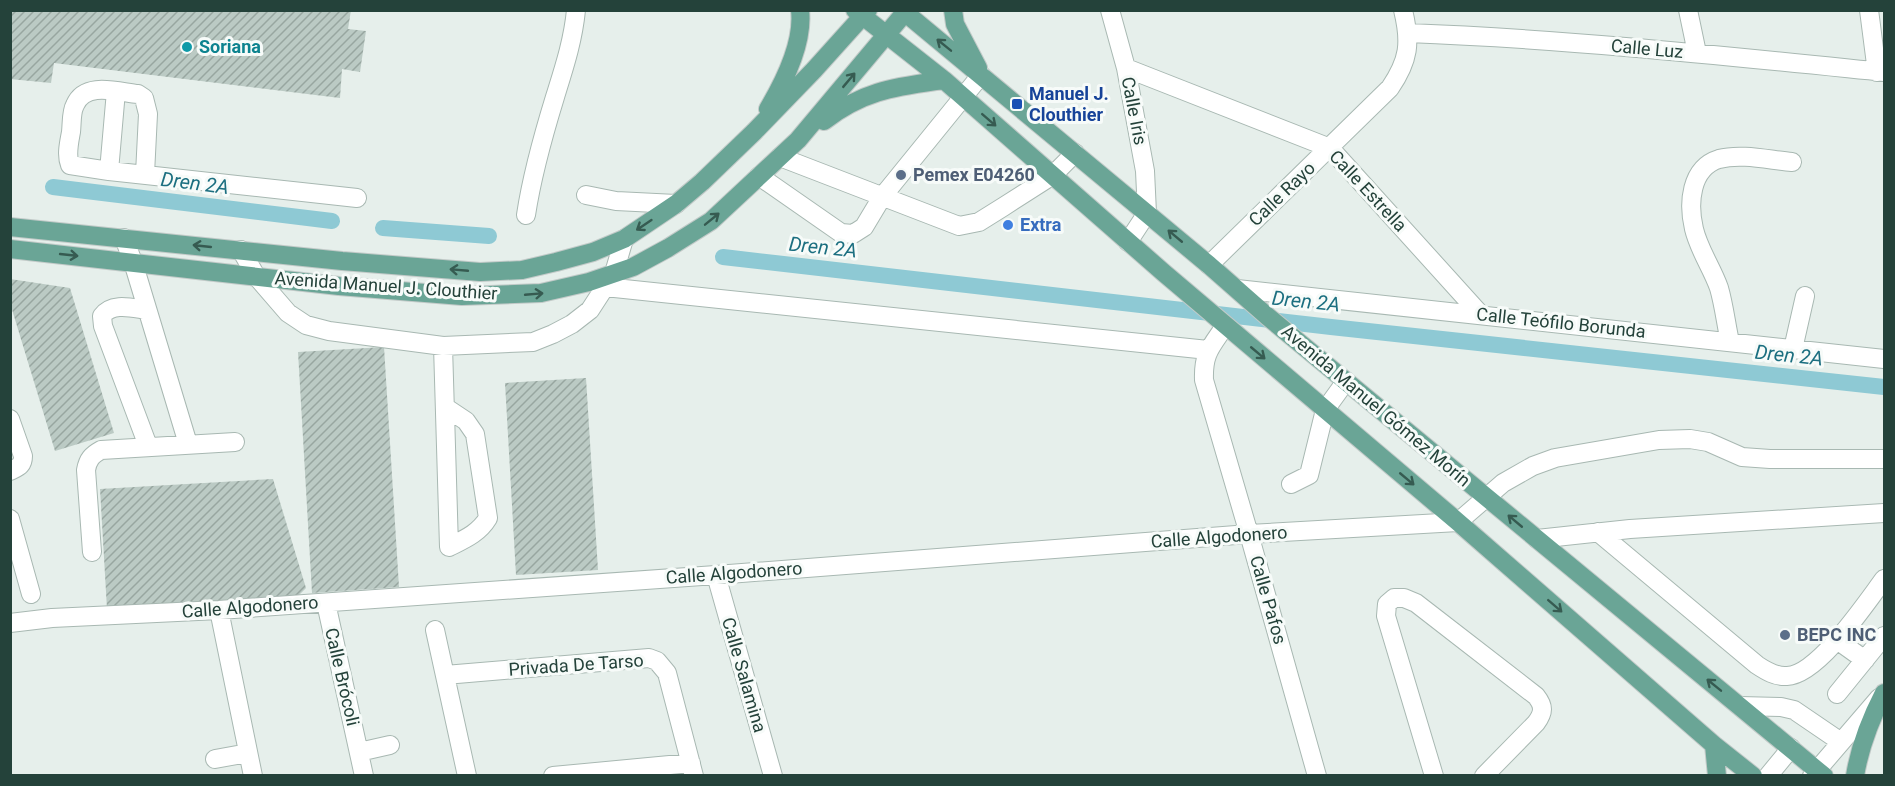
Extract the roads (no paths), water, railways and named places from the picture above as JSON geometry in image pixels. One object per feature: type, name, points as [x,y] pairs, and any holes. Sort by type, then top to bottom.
[{"type":"main road","points":[[754,132],[781,85],[799,40],[800,10]]},
{"type":"main road","points":[[953,10],[955,24],[981,75]]},
{"type":"main road","name":"Avenida Manuel J. Clouthier","points":[[10,249],[451,295],[499,296],[541,293],[609,280],[660,253],[711,221],[798,140],[886,36],[904,11]]},
{"type":"main road","name":"Avenida Manuel Gómez Morín","points":[[904,11],[1267,316],[1791,748],[1817,774]]},
{"type":"main road","name":"Avenida Manuel J. Clouthier","points":[[10,227],[342,261],[480,272],[522,270],[556,262],[593,252],[624,239],[676,204],[754,132],[814,70],[862,12]]},
{"type":"main road","name":"Avenida Manuel Gómez Morín","points":[[862,12],[886,36],[964,97],[1164,273],[1753,776]]},
{"type":"main road","points":[[798,140],[841,108],[862,97],[901,86],[944,80]]},
{"type":"main road","points":[[1855,776],[1864,735],[1884,693]]},
{"type":"main road","points":[[1714,745],[1717,776]]},
{"type":"street","points":[[526,215],[531,184],[568,56],[576,10]]},
{"type":"street","name":"Calle Iris","points":[[1110,10],[1126,68],[1145,171],[1147,213]]},
{"type":"street","points":[[1403,10],[1408,33]]},
{"type":"street","points":[[1688,10],[1697,53]]},
{"type":"street","points":[[1869,10],[1880,72]]},
{"type":"street","name":"Calle Luz","points":[[1408,33],[1468,35],[1697,53],[1880,72]]},
{"type":"street","name":"Calle Rayo","points":[[1209,265],[1389,88],[1400,73],[1406,56],[1408,33]]},
{"type":"street","name":"Calle Estrella","points":[[1126,68],[1330,147],[1481,315]]},
{"type":"street","points":[[759,176],[841,232],[853,234],[864,227],[882,197],[981,75]]},
{"type":"street","points":[[145,174],[148,114],[144,98],[138,94],[96,89],[80,96],[74,106],[68,155],[70,165],[109,171],[357,198]]},
{"type":"street","points":[[109,171],[116,91]]},
{"type":"street","points":[[780,158],[959,226],[979,222],[1053,175],[1075,153]]},
{"type":"street","points":[[1730,342],[1719,290],[1694,229],[1692,213],[1694,183],[1704,166],[1720,159],[1740,157],[1792,162]]},
{"type":"street","points":[[586,195],[616,201],[676,204]]},
{"type":"street","points":[[1128,242],[1147,213]]},
{"type":"street","points":[[124,238],[188,444]]},
{"type":"street","points":[[241,250],[256,276],[288,313],[306,325],[329,331],[443,346],[533,342],[553,334],[590,310],[609,280],[624,239]]},
{"type":"street","points":[[609,280],[1208,350]]},
{"type":"street","name":"Calle Teófilo Borunda","points":[[1237,289],[1884,359]]},
{"type":"street","points":[[1792,349],[1805,296]]},
{"type":"street","points":[[147,309],[115,307],[106,310],[102,316],[103,326],[147,446]]},
{"type":"street","name":"Calle Pafos","points":[[1219,320],[1204,363],[1204,380],[1317,776]]},
{"type":"street","points":[[443,346],[449,547],[474,534],[488,518],[475,434],[466,421],[445,407]]},
{"type":"street","points":[[1291,484],[1304,479],[1311,469],[1325,410],[1346,381]]},
{"type":"street","points":[[10,419],[23,462],[10,471]]},
{"type":"street","points":[[1458,522],[1518,473],[1555,458],[1659,440],[1690,439],[1708,442],[1742,456],[1770,459],[1884,459]]},
{"type":"street","points":[[92,552],[86,470],[93,454],[101,450],[147,446],[235,442]]},
{"type":"street","points":[[1537,539],[1598,532],[1884,513]]},
{"type":"street","points":[[10,519],[31,594]]},
{"type":"street","name":"Calle Algodonero","points":[[10,623],[98,615],[219,610],[716,575],[1249,534],[1458,522]]},
{"type":"street","points":[[1598,532],[1766,671],[1787,676],[1798,674],[1818,660],[1838,640],[1884,579]]},
{"type":"street","name":"Calle Salamina","points":[[716,575],[773,776]]},
{"type":"street","points":[[1434,776],[1386,616],[1387,604],[1394,598],[1404,598],[1416,603],[1536,696],[1543,708],[1536,723],[1484,776]]},
{"type":"street","name":"Calle Brócoli","points":[[326,603],[364,776]]},
{"type":"street","points":[[219,610],[253,776]]},
{"type":"street","points":[[435,630],[467,776]]},
{"type":"street","points":[[1837,694],[1884,636]]},
{"type":"street","points":[[1838,640],[1865,660]]},
{"type":"street","name":"Privada De Tarso","points":[[445,675],[649,658],[657,661],[667,673],[693,769]]},
{"type":"street","points":[[1817,774],[1841,742],[1884,693]]},
{"type":"street","points":[[1740,706],[1781,707],[1794,710],[1841,742]]},
{"type":"street","name":"Calle Brócoli","points":[[359,752],[390,745]]},
{"type":"street","points":[[1768,776],[1791,748]]},
{"type":"street","points":[[215,759],[248,753]]},
{"type":"street","points":[[553,776],[693,769]]},
{"type":"waterway","name":"Dren 2A","points":[[53,187],[332,221]]},
{"type":"waterway","name":"Dren 2A","points":[[383,228],[489,236]]},
{"type":"waterway","name":"Dren 2A","points":[[723,257],[1331,327],[1884,387]]},
{"type":"place","name":"Soriana","points":[[187,47]]},
{"type":"place","name":"Manuel J. Clouthier","points":[[1017,104]]},
{"type":"place","name":"Pemex E04260","points":[[901,175]]},
{"type":"place","name":"Extra","points":[[1008,225]]},
{"type":"place","name":"BEPC INC","points":[[1785,635]]}]
